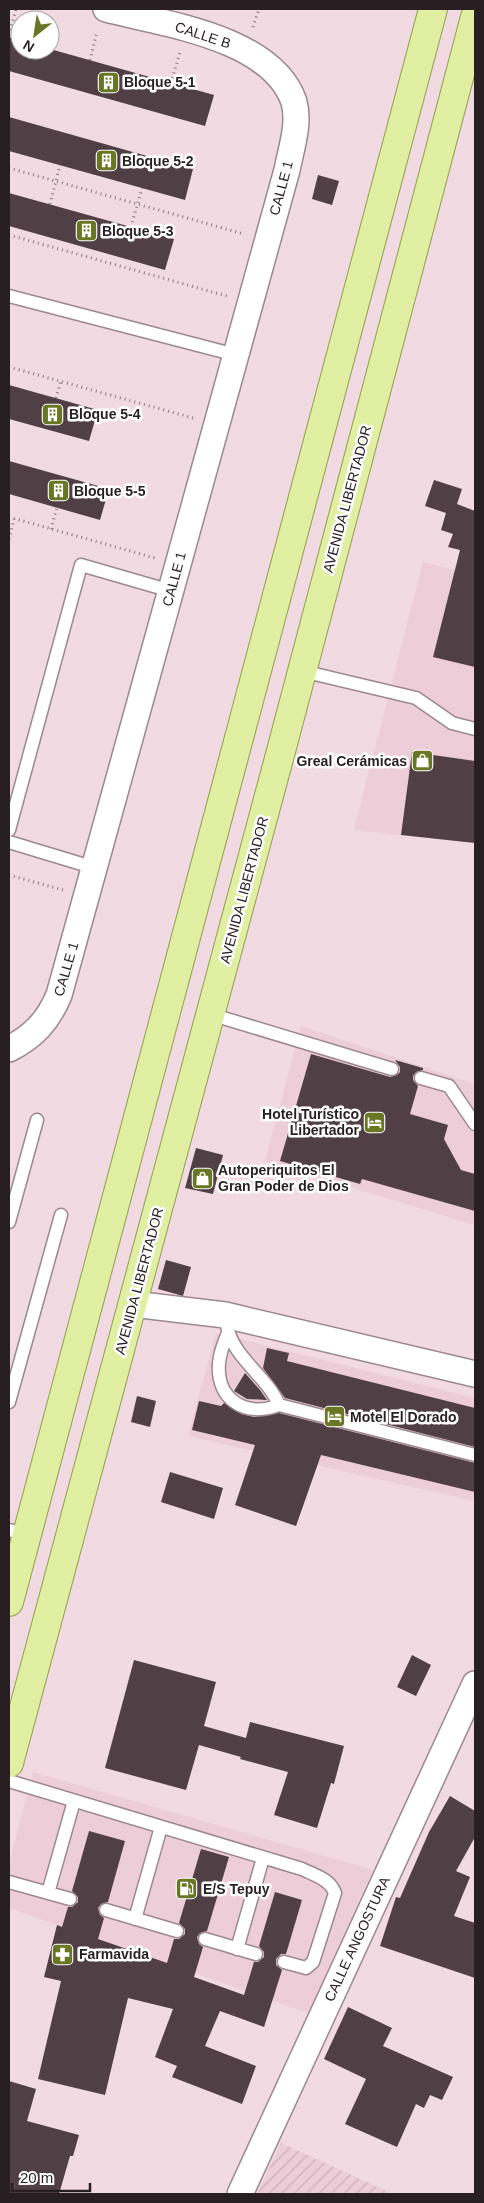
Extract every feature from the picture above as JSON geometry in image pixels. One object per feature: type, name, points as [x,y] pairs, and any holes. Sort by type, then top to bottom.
[{"type":"main road","points":[[9,1602],[18,1533],[433,9]]},
{"type":"main road","name":"AVENIDA LIBERTADOR","points":[[9,1763],[475,17]]},
{"type":"main road","points":[[9,1609],[47,1620]]},
{"type":"street","name":"CALLE B","points":[[106,9],[222,40],[246,50],[276,74],[286,88]]},
{"type":"street","name":"CALLE 1","points":[[9,1049],[34,1034],[47,1020],[59,995],[287,170],[295,130],[294,103],[286,88]]},
{"type":"street","points":[[133,1304],[475,1374]]},
{"type":"street","name":"CALLE ANGOSTURA","points":[[240,2194],[475,1684]]},
{"type":"lane","points":[[9,296],[236,355]]},
{"type":"lane","points":[[9,830],[81,565],[171,591]]},
{"type":"lane","points":[[302,671],[416,698],[452,723],[475,729]]},
{"type":"lane","points":[[9,842],[95,868]]},
{"type":"lane","points":[[210,1014],[392,1069]]},
{"type":"lane","points":[[421,1078],[448,1086],[475,1124]]},
{"type":"lane","points":[[9,1222],[38,1120]]},
{"type":"lane","points":[[9,1402],[61,1215]]},
{"type":"lane","points":[[227,1324],[239,1352],[271,1390],[279,1405]]},
{"type":"lane","points":[[227,1324],[219,1363],[220,1380],[226,1394],[237,1404],[252,1409],[268,1409],[279,1405],[475,1455]]},
{"type":"lane","points":[[9,1781],[264,1858],[321,1878],[330,1884],[335,1893],[313,1962],[306,1968],[284,1962]]},
{"type":"lane","points":[[48,1893],[74,1801]]},
{"type":"lane","points":[[135,1919],[162,1827]]},
{"type":"lane","points":[[237,1949],[264,1858]]},
{"type":"lane","points":[[9,1882],[70,1899]]},
{"type":"lane","points":[[106,1910],[176,1931]]},
{"type":"lane","points":[[205,1939],[256,1954]]},
{"type":"path","points":[[9,34],[16,9]]},
{"type":"path","points":[[171,83],[186,30]]},
{"type":"path","points":[[50,204],[60,165]]},
{"type":"path","points":[[9,168],[267,241]]},
{"type":"path","points":[[131,227],[142,188]]},
{"type":"path","points":[[9,235],[250,302]]},
{"type":"path","points":[[9,367],[217,425]]},
{"type":"path","points":[[56,398],[61,381]]},
{"type":"path","points":[[51,529],[57,508]]},
{"type":"path","points":[[9,517],[178,565]]},
{"type":"path","points":[[9,539],[14,519]]},
{"type":"path","points":[[9,875],[87,897]]},
{"type":"shaded area","name":"Greal Cerámicas","points":[[423,562],[475,575],[475,843],[354,830]]},
{"type":"shaded area","name":"Hotel Turístico Libertador","points":[[301,1026],[475,1084],[475,1225],[265,1161]]},
{"type":"shaded area","name":"Motel El Dorado","points":[[216,1333],[475,1398],[475,1501],[188,1436]]},
{"type":"shaded area","name":"E/S Tepuy","points":[[33,1772],[373,1870],[308,2013],[9,1908],[9,1864]]},
{"type":"shaded area","points":[[281,2143],[393,2194],[257,2194]]},
{"type":"building","name":"Bloque 5-1","points":[[9,37],[10,60],[60,60],[60,52],[214,95],[205,126],[9,71]]},
{"type":"building","name":"Bloque 5-2","points":[[9,117],[193,169],[185,200],[9,151]]},
{"type":"building","points":[[318,175],[339,181],[332,205],[312,199]]},
{"type":"building","name":"Bloque 5-3","points":[[9,193],[174,239],[165,270],[9,226]]},
{"type":"building","name":"Bloque 5-4","points":[[9,385],[98,410],[89,441],[9,419]]},
{"type":"building","name":"Bloque 5-5","points":[[9,461],[109,489],[100,520],[9,494]]},
{"type":"building","points":[[434,480],[462,489],[457,504],[475,511],[475,667],[433,657],[460,550],[448,547],[453,534],[441,530],[446,513],[425,506]]},
{"type":"building","points":[[412,752],[475,761],[475,843],[401,835]]},
{"type":"building","name":"Hotel Turístico Libertador","points":[[311,1054],[390,1077],[400,1072],[400,1067],[395,1060],[423,1068],[423,1070],[416,1072],[413,1076],[413,1080],[418,1086],[410,1114],[448,1125],[444,1139],[461,1170],[475,1174],[475,1211],[362,1179],[360,1184],[280,1161]]},
{"type":"building","points":[[196,1148],[223,1155],[213,1194],[185,1188]]},
{"type":"building","points":[[166,1260],[191,1267],[183,1296],[158,1289]]},
{"type":"building","points":[[267,1348],[289,1353],[287,1361],[475,1408],[475,1447],[285,1398],[263,1368]]},
{"type":"building","points":[[245,1373],[267,1400],[247,1399],[234,1391]]},
{"type":"building","points":[[137,1396],[156,1401],[150,1427],[131,1422]]},
{"type":"building","points":[[199,1401],[221,1406],[224,1403],[241,1414],[254,1417],[279,1413],[475,1463],[475,1492],[321,1455],[296,1526],[235,1505],[255,1445],[192,1430]]},
{"type":"building","points":[[170,1472],[223,1488],[214,1519],[161,1502]]},
{"type":"building","points":[[412,1655],[431,1665],[416,1696],[397,1687]]},
{"type":"building","points":[[134,1660],[216,1682],[204,1726],[246,1738],[250,1722],[344,1746],[334,1784],[331,1783],[317,1828],[274,1815],[288,1772],[199,1745],[186,1790],[105,1768]]},
{"type":"building","points":[[450,1796],[475,1811],[475,1837],[456,1871],[470,1877],[454,1916],[475,1923],[475,1978],[380,1946],[396,1897],[400,1898],[429,1832]]},
{"type":"building","points":[[89,1831],[125,1841],[108,1902],[101,1904],[98,1908],[100,1915],[104,1918],[98,1939],[167,1963],[174,1939],[179,1939],[185,1934],[185,1929],[179,1923],[201,1849],[229,1857],[207,1931],[200,1933],[197,1937],[199,1944],[203,1947],[194,1977],[244,1995],[254,1962],[258,1962],[264,1957],[264,1952],[259,1946],[275,1892],[302,1900],[286,1954],[281,1954],[276,1959],[276,1965],[282,1970],[264,2027],[220,2011],[205,2046],[256,2066],[242,2104],[172,2077],[177,2066],[155,2057],[173,2009],[128,1998],[105,2095],[38,2079],[61,1981],[44,1977],[57,1925],[62,1927],[68,1907],[72,1907],[78,1902],[78,1897],[72,1891]]},
{"type":"building","points":[[348,2007],[392,2028],[383,2046],[453,2077],[442,2100],[430,2095],[424,2108],[416,2104],[397,2147],[345,2124],[366,2079],[324,2059]]},
{"type":"building","points":[[9,2081],[36,2089],[27,2121],[79,2135],[73,2156],[70,2156],[59,2194],[9,2194]]},
{"type":"place","name":"Bloque 5-1","points":[[108,82]]},
{"type":"place","name":"Bloque 5-2","points":[[106,161]]},
{"type":"place","name":"Bloque 5-3","points":[[86,231]]},
{"type":"place","name":"Bloque 5-4","points":[[53,414]]},
{"type":"place","name":"Bloque 5-5","points":[[58,491]]},
{"type":"place","name":"Greal Cerámicas","points":[[423,761]]},
{"type":"place","name":"Hotel Turístico Libertador","points":[[375,1122]]},
{"type":"place","name":"Autoperiquitos El Gran Poder de Dios","points":[[202,1178]]},
{"type":"place","name":"Motel El Dorado","points":[[334,1417]]},
{"type":"place","name":"E/S Tepuy","points":[[187,1889]]},
{"type":"place","name":"Farmavida","points":[[63,1954]]}]
